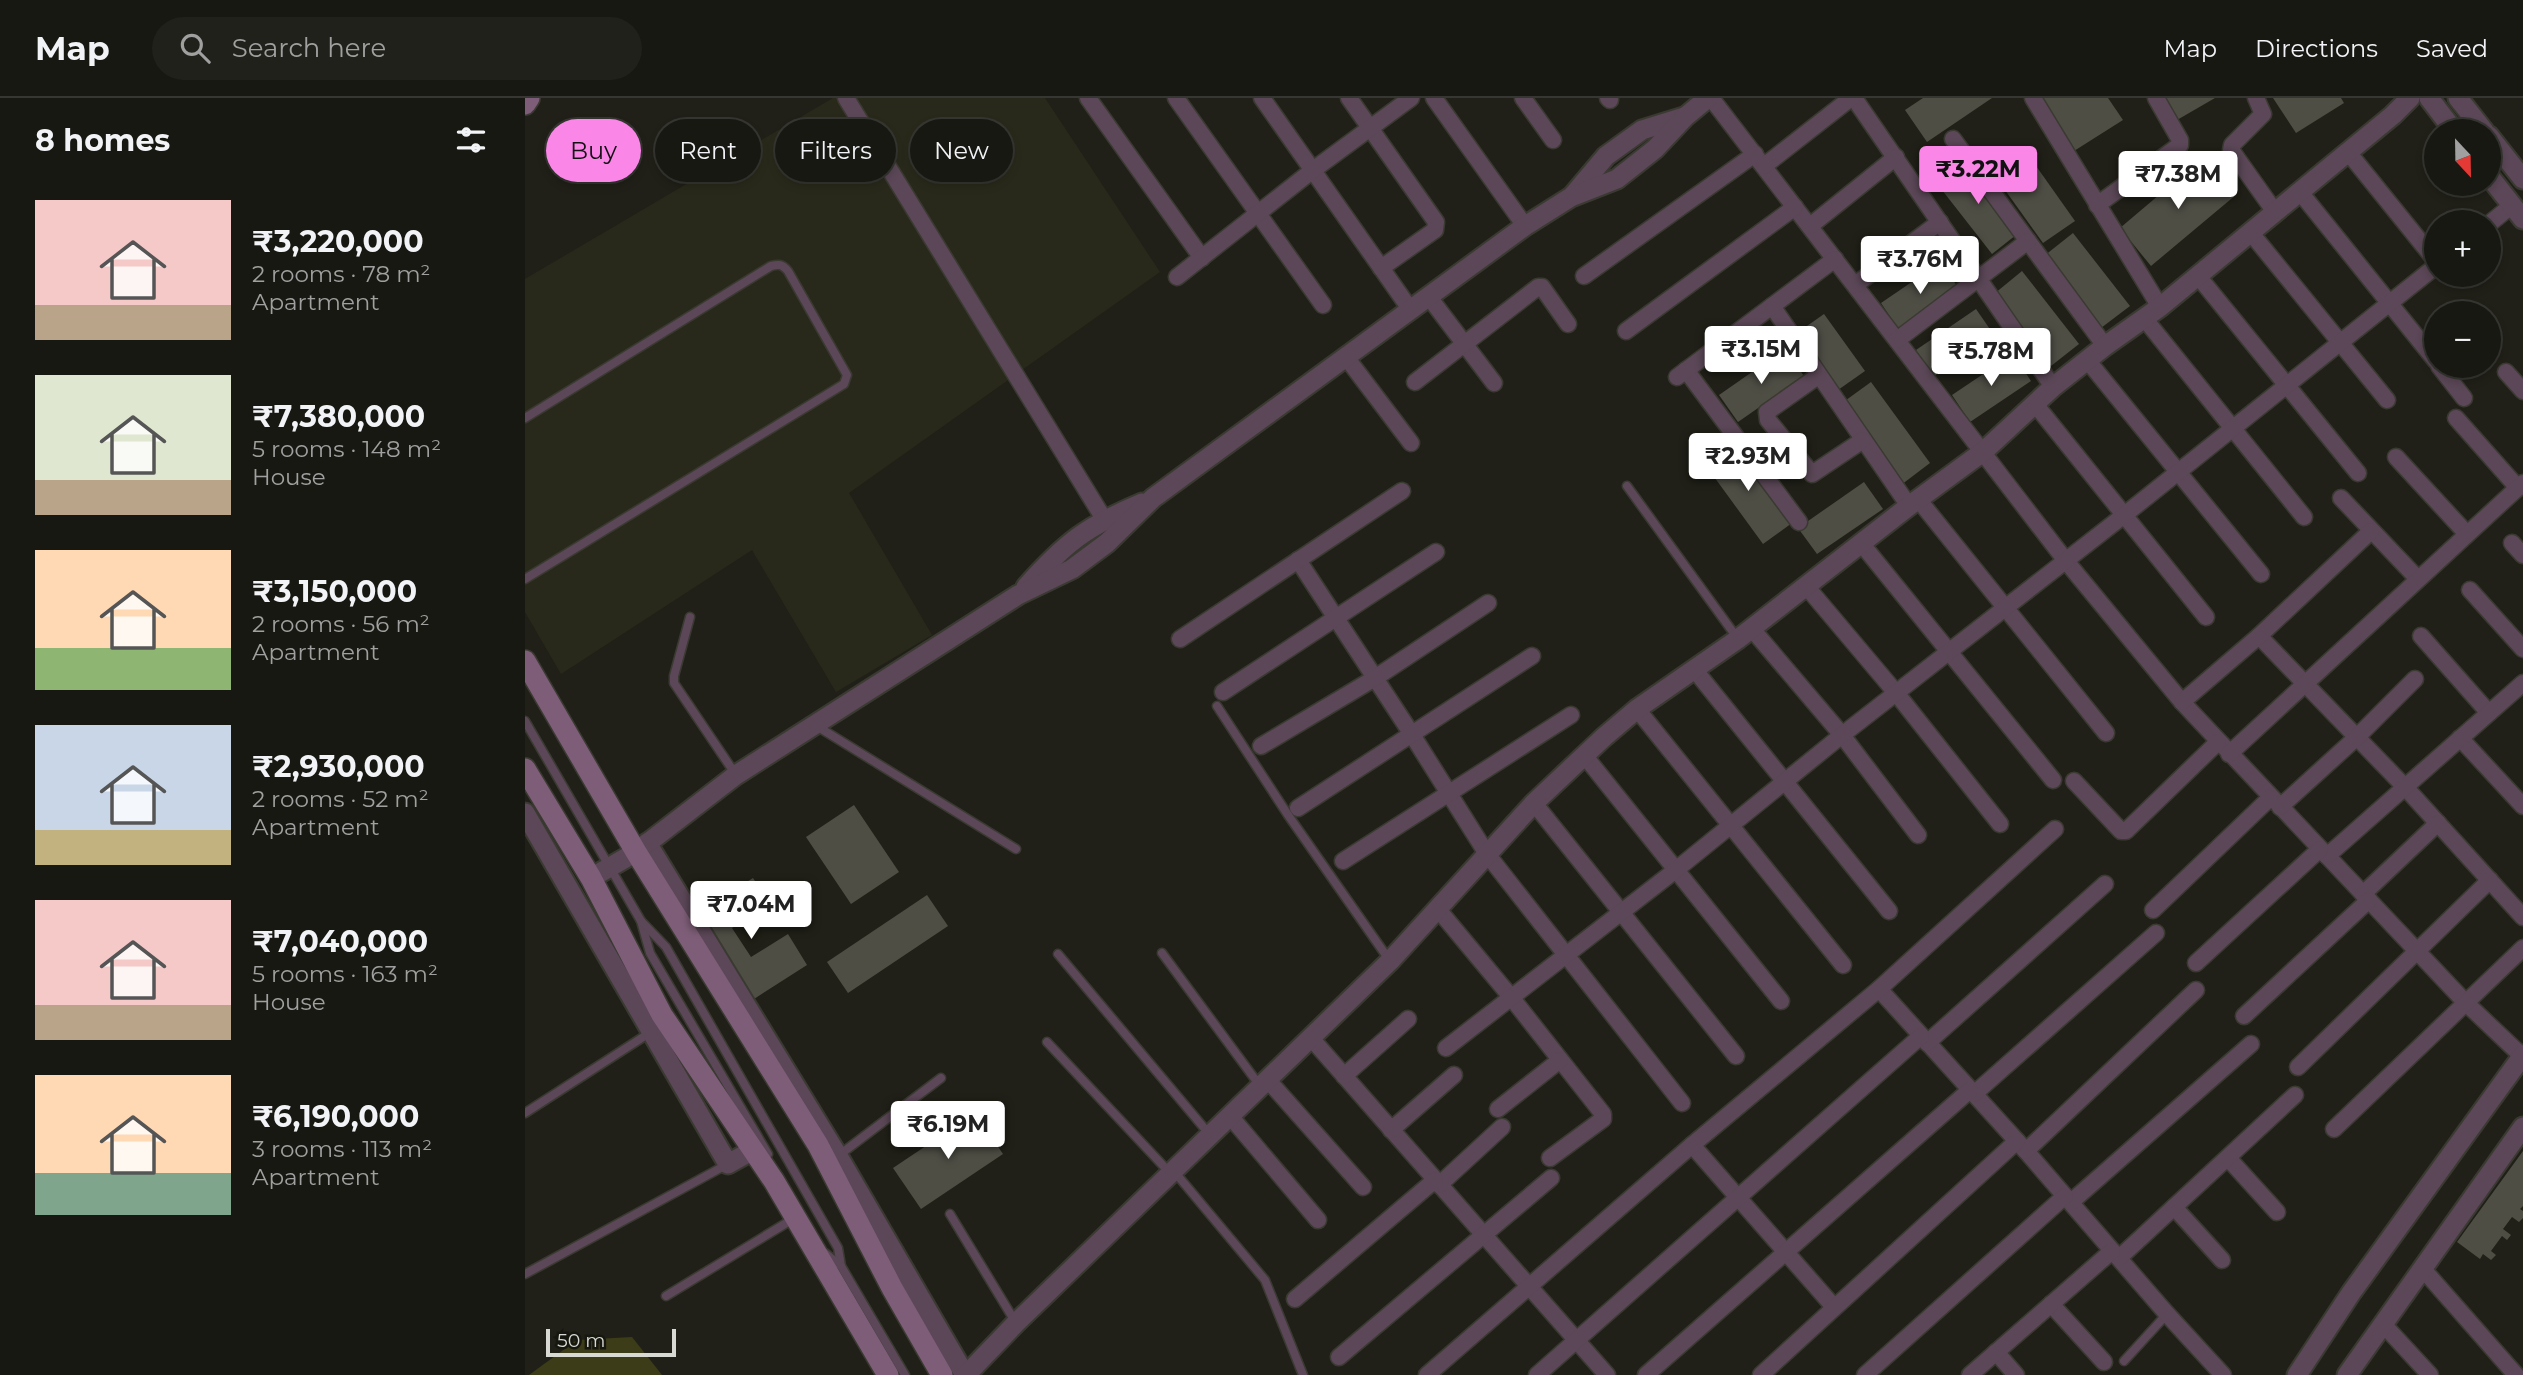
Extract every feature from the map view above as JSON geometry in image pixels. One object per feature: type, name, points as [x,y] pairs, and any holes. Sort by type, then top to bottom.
[{"type":"main road","points":[[525,104],[529,98]]},
{"type":"main road","points":[[525,661],[641,847],[818,1144],[942,1375]]},
{"type":"main road","points":[[525,769],[600,873],[659,1027],[753,1150],[796,1217],[888,1375]]},
{"type":"street","points":[[846,98],[1104,519]]},
{"type":"street","points":[[1088,98],[1202,258]]},
{"type":"street","points":[[1176,98],[1323,305]]},
{"type":"street","points":[[1262,98],[1410,309]]},
{"type":"street","points":[[1349,98],[1436,222],[1435,230],[1381,268]]},
{"type":"street","points":[[1177,277],[1313,170],[1411,98]]},
{"type":"street","points":[[1434,98],[1525,226]]},
{"type":"street","points":[[1523,98],[1553,140]]},
{"type":"street","points":[[600,873],[641,847],[736,775],[1018,595],[1072,569],[1107,543],[1153,499],[1410,309],[1525,226],[1571,197],[1606,156],[1642,130],[1685,117],[1709,98],[2066,561],[2182,702],[2466,1003],[2523,1056],[2351,1293],[2297,1375]]},
{"type":"street","points":[[1584,276],[1852,98],[1896,157],[2053,387]]},
{"type":"street","points":[[2033,98],[2097,205],[2152,313],[2232,428],[2304,517]]},
{"type":"street","points":[[2097,205],[2181,145],[2181,140],[2156,98]]},
{"type":"street","points":[[2256,98],[2263,114],[2232,145],[2231,150],[2276,212]]},
{"type":"street","points":[[641,847],[838,1157],[966,1375],[1016,1322],[1389,961],[1534,803],[1584,755],[1637,709],[1745,634],[1913,503],[1984,452],[2053,387],[2198,276],[2410,98]]},
{"type":"street","points":[[2429,98],[2445,119]]},
{"type":"street","points":[[2458,98],[2475,119]]},
{"type":"street","points":[[1953,139],[2105,346]]},
{"type":"street","points":[[2501,151],[2523,179]]},
{"type":"street","points":[[2348,152],[2424,248]]},
{"type":"street","points":[[1810,226],[1896,157]]},
{"type":"street","points":[[2300,192],[2424,346]]},
{"type":"street","points":[[2501,192],[2517,213]]},
{"type":"street","points":[[1626,331],[1795,207]]},
{"type":"street","points":[[1855,285],[1940,222]]},
{"type":"street","points":[[2251,233],[2387,400]]},
{"type":"street","points":[[1897,340],[2028,241]]},
{"type":"street","points":[[1799,522],[1681,374],[1835,259]]},
{"type":"street","points":[[1446,1048],[2178,473],[2424,273]]},
{"type":"street","points":[[2198,276],[2358,473]]},
{"type":"street","points":[[1415,382],[1538,287],[1542,287],[1568,324]]},
{"type":"street","points":[[1429,297],[1494,383]]},
{"type":"street","points":[[1772,306],[1863,440],[1913,503],[2006,608],[2106,733]]},
{"type":"street","points":[[1346,356],[1411,443]]},
{"type":"street","points":[[2088,361],[2261,575]]},
{"type":"street","points":[[2506,372],[2523,391]]},
{"type":"street","points":[[1818,376],[1767,412],[1768,420],[1812,474],[1863,440]]},
{"type":"street","points":[[2448,378],[2464,398]]},
{"type":"street","points":[[2035,404],[2206,617]]},
{"type":"street","points":[[2074,781],[2121,831],[2126,831],[2305,684],[2520,486],[2456,418]]},
{"type":"street","points":[[2396,457],[2467,534]]},
{"type":"street","points":[[1180,639],[1402,491]]},
{"type":"street","points":[[2341,498],[2418,579]]},
{"type":"street","points":[[1018,595],[1058,551],[1104,519],[1153,499]]},
{"type":"street","points":[[2182,702],[2259,636],[2371,531]]},
{"type":"street","points":[[1861,543],[2053,780]]},
{"type":"street","points":[[1220,699],[1436,552]]},
{"type":"street","points":[[1298,560],[1487,854],[1682,1103]]},
{"type":"street","points":[[1806,586],[1897,694],[2000,824]]},
{"type":"street","points":[[2470,590],[2523,649]]},
{"type":"street","points":[[1261,746],[1375,678],[1488,603]]},
{"type":"street","points":[[1745,634],[1842,735],[1918,835]]},
{"type":"street","points":[[2259,636],[2405,787],[2523,917]]},
{"type":"street","points":[[2421,636],[2490,713]]},
{"type":"street","points":[[1298,808],[1532,656]]},
{"type":"street","points":[[1694,669],[1889,911]]},
{"type":"street","points":[[2153,910],[2275,803],[2357,737],[2415,679]]},
{"type":"street","points":[[2196,963],[2521,689]]},
{"type":"street","points":[[1637,709],[1843,965]]},
{"type":"street","points":[[1343,861],[1571,715]]},
{"type":"street","points":[[2460,738],[2523,806]]},
{"type":"street","points":[[1584,755],[1781,1001]]},
{"type":"street","points":[[1534,803],[1736,1055]]},
{"type":"street","points":[[525,813],[659,1027],[728,1164],[753,1150]]},
{"type":"street","points":[[2244,1016],[2438,823]]},
{"type":"street","points":[[1427,1375],[1692,1145],[1879,989],[2055,829]]},
{"type":"street","points":[[2298,1067],[2490,880]]},
{"type":"street","points":[[1537,1375],[1738,1196],[2105,884]]},
{"type":"street","points":[[1437,908],[1511,997],[1603,1118],[1550,1158]]},
{"type":"street","points":[[1646,1375],[1785,1250],[2156,933]]},
{"type":"street","points":[[2334,1129],[2523,948]]},
{"type":"street","points":[[1879,989],[2022,1146],[2223,1375]]},
{"type":"street","points":[[1761,1375],[2196,990]]},
{"type":"street","points":[[1344,1076],[1408,1019]]},
{"type":"street","points":[[1311,1038],[1607,1375]]},
{"type":"street","points":[[1865,1375],[2251,1044]]},
{"type":"street","points":[[1498,1109],[1560,1060]]},
{"type":"street","points":[[1391,1130],[1454,1074]]},
{"type":"street","points":[[1264,1083],[1363,1186]]},
{"type":"street","points":[[1970,1375],[2052,1304],[2174,1207],[2295,1095]]},
{"type":"street","points":[[1230,1115],[1318,1220]]},
{"type":"street","points":[[1295,1299],[1502,1127]]},
{"type":"street","points":[[2348,1374],[2523,1128]]},
{"type":"street","points":[[1692,1145],[1835,1307]]},
{"type":"street","points":[[2228,1158],[2277,1212]]},
{"type":"street","points":[[1339,1357],[1552,1178]]},
{"type":"street","points":[[2174,1207],[2221,1260]]},
{"type":"street","points":[[2422,1268],[2516,1375]]},
{"type":"street","points":[[2052,1304],[2104,1362]]},
{"type":"street","points":[[2383,1324],[2430,1375]]},
{"type":"street","points":[[1996,1352],[2016,1375]]},
{"type":"lane","points":[[525,418],[771,266],[779,264],[788,271],[847,375],[844,384],[525,579]]},
{"type":"lane","points":[[1627,486],[1745,634]]},
{"type":"lane","points":[[690,617],[674,683],[736,775]]},
{"type":"lane","points":[[1220,699],[1280,804],[1389,961]]},
{"type":"lane","points":[[525,721],[600,873],[666,947],[838,1248],[841,1266]]},
{"type":"lane","points":[[815,725],[1016,849]]},
{"type":"lane","points":[[641,921],[650,953],[826,1254],[841,1266],[905,1375]]},
{"type":"lane","points":[[1162,953],[1264,1083]]},
{"type":"lane","points":[[1058,954],[1210,1135]]},
{"type":"lane","points":[[525,1113],[659,1027]]},
{"type":"lane","points":[[1047,1042],[1171,1172],[1265,1280],[1303,1375]]},
{"type":"lane","points":[[838,1157],[941,1078]]},
{"type":"lane","points":[[525,1274],[728,1164]]},
{"type":"lane","points":[[950,1214],[1016,1322]]},
{"type":"lane","points":[[666,1296],[796,1217]]},
{"type":"lane","points":[[2124,1361],[2167,1314]]},
{"type":"shaded area","points":[[833,98],[1045,98],[1160,272],[849,493],[932,635],[836,692],[752,550],[561,674],[525,612],[525,279],[690,182],[761,182],[761,140],[775,132],[775,182],[896,182],[896,119],[797,119]]},
{"type":"shaded area","points":[[632,1337],[662,1375],[529,1375],[577,1340]]},
{"type":"building","points":[[1923,98],[1992,98],[1927,142],[1905,110]]},
{"type":"building","points":[[2040,98],[2108,98],[2123,120],[2074,151]]},
{"type":"building","points":[[2165,98],[2215,98],[2177,120]]},
{"type":"building","points":[[2273,98],[2341,98],[2344,103],[2296,133]]},
{"type":"building","points":[[2022,146],[2075,221],[2043,243],[1990,169]]},
{"type":"building","points":[[2205,156],[2237,194],[2151,266],[2120,228]]},
{"type":"building","points":[[1964,159],[2021,231],[1992,254],[1935,181]]},
{"type":"building","points":[[2073,233],[2130,306],[2101,328],[2044,256]]},
{"type":"building","points":[[1941,262],[1959,289],[1899,330],[1881,303]]},
{"type":"building","points":[[2022,271],[2079,344],[2051,366],[1994,294]]},
{"type":"building","points":[[1976,309],[1994,335],[1934,376],[1916,350]]},
{"type":"building","points":[[1824,314],[1865,371],[1838,390],[1797,333]]},
{"type":"building","points":[[1785,349],[1804,376],[1738,422],[1719,395]]},
{"type":"building","points":[[2013,354],[2031,381],[1970,422],[1952,395]]},
{"type":"building","points":[[1871,382],[1930,463],[1901,485],[1842,403]]},
{"type":"building","points":[[1733,442],[1792,523],[1763,544],[1704,463]]},
{"type":"building","points":[[1864,482],[1883,509],[1817,554],[1798,528]]},
{"type":"building","points":[[854,805],[899,872],[851,904],[806,837]]},
{"type":"building","points":[[753,878],[770,904],[732,928],[751,957],[788,934],[807,965],[754,999],[699,912]]},
{"type":"building","points":[[927,895],[948,926],[848,993],[827,962]]},
{"type":"building","points":[[975,1113],[1003,1154],[921,1209],[893,1168]]},
{"type":"building","points":[[2523,1151],[2523,1206],[2520,1209],[2523,1211],[2523,1218],[2519,1222],[2512,1217],[2503,1229],[2511,1235],[2507,1240],[2502,1236],[2491,1251],[2496,1255],[2491,1260],[2483,1254],[2480,1259],[2457,1242]]}]
